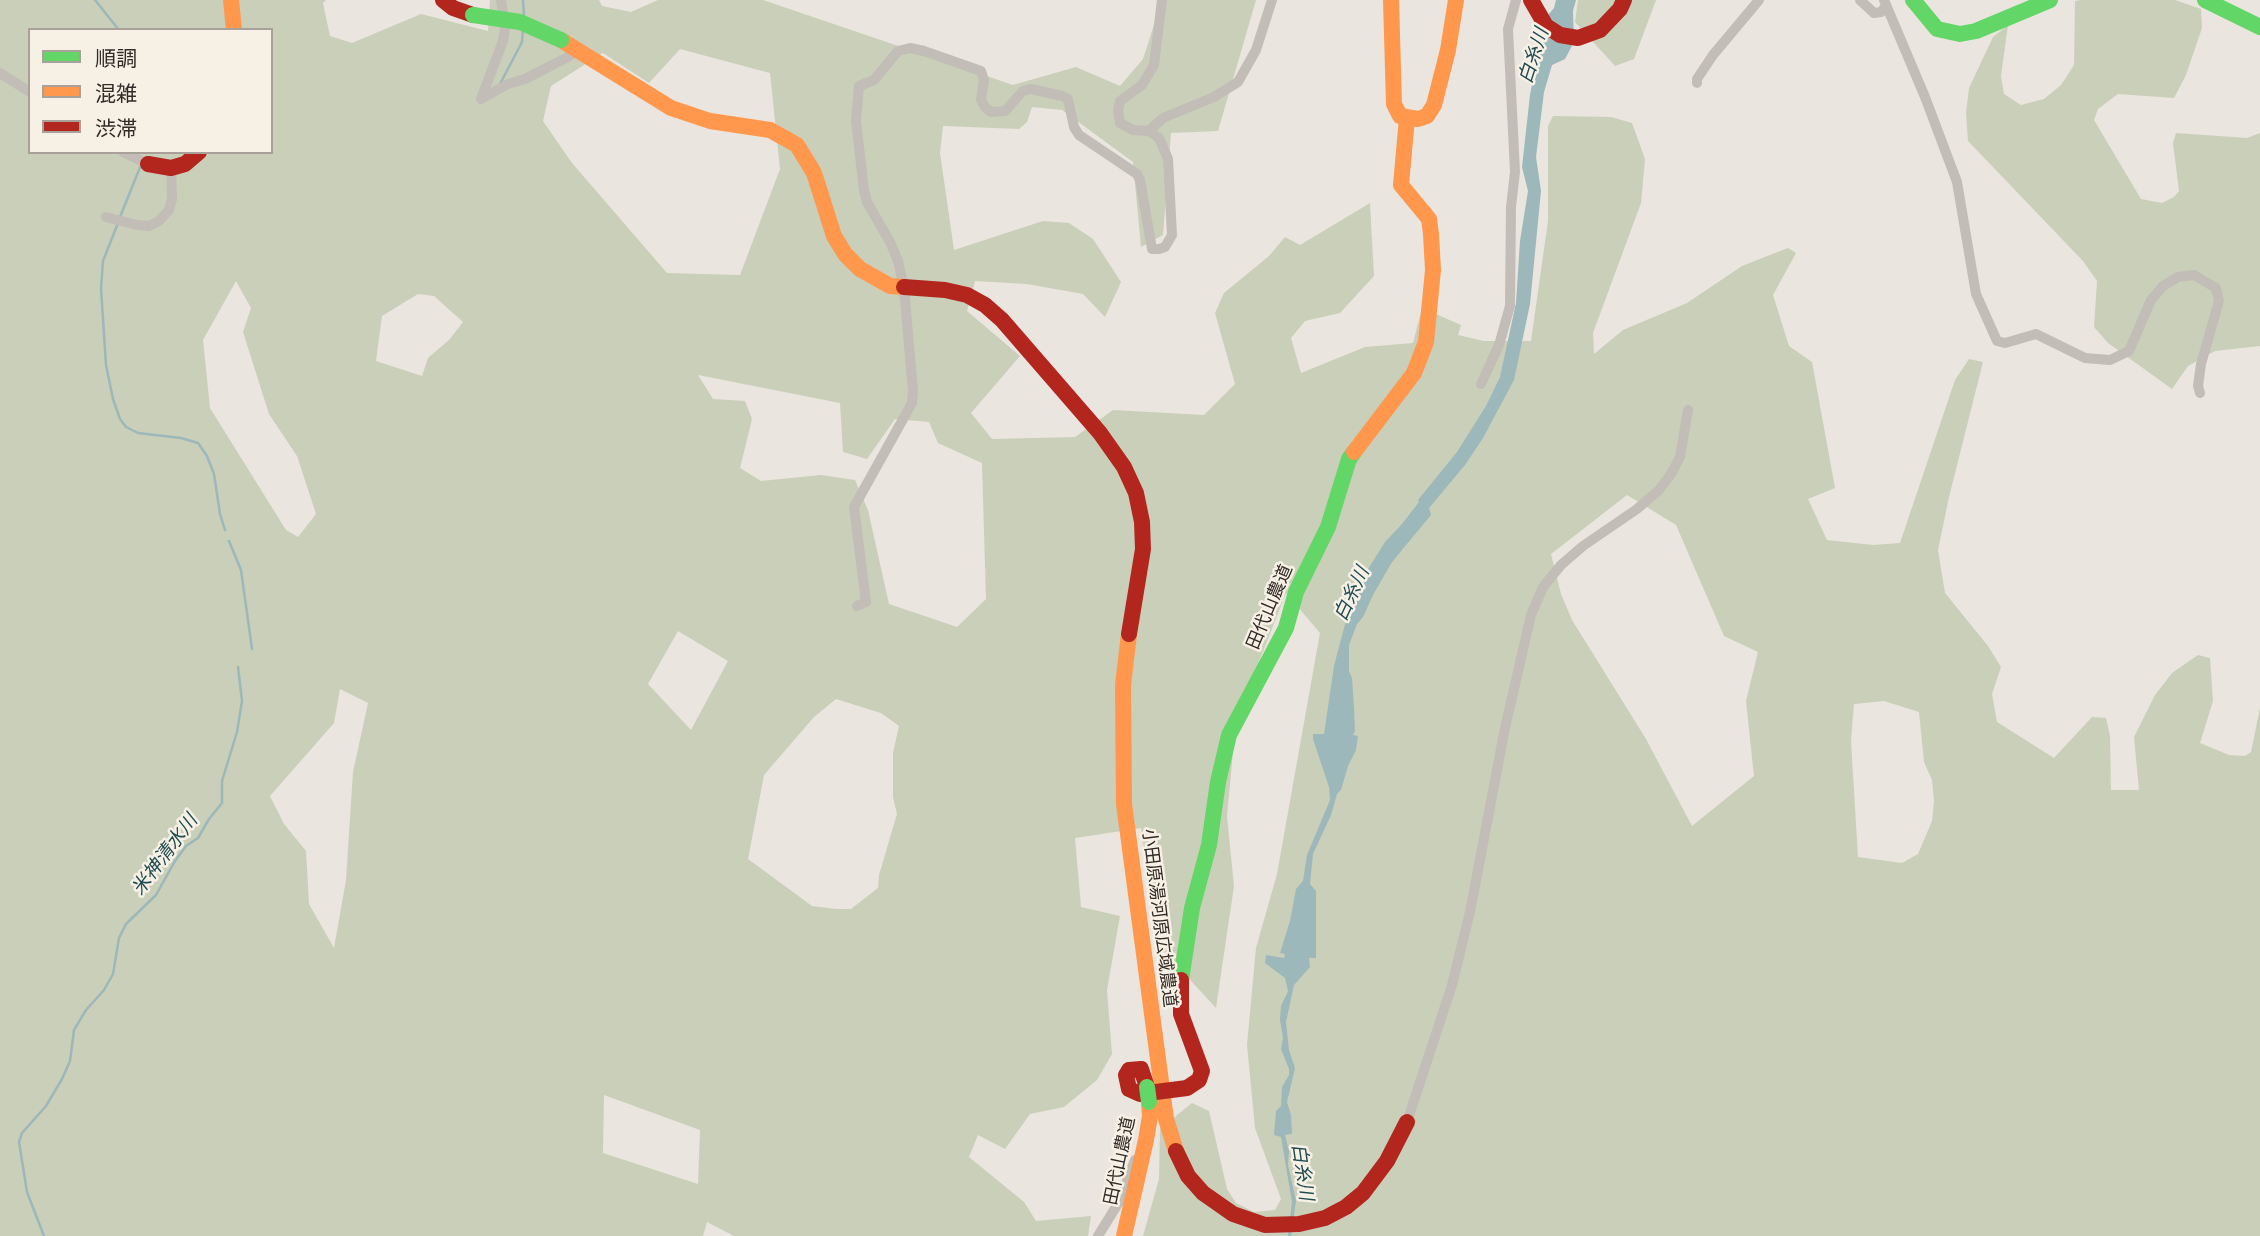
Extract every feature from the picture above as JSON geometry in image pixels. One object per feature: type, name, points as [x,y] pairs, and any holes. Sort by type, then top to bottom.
[{"type":"street","points":[[231,0],[233,28]]},
{"type":"street","name":"小田原湯河原広域農道","points":[[443,0],[453,8],[473,15],[520,22],[562,40],[671,108],[710,121],[755,126],[782,135],[805,156],[814,173],[830,226],[845,254],[871,277],[890,286],[945,290],[967,295],[994,313],[1100,432],[1124,467],[1136,493],[1142,522],[1143,549],[1123,685],[1122,755],[1124,804],[1152,1093],[1166,1119],[1175,1149],[1188,1176],[1216,1204],[1233,1214],[1265,1224],[1291,1225],[1325,1218],[1346,1207],[1363,1193],[1387,1161],[1407,1122],[1452,985],[1470,912],[1531,615],[1544,587],[1561,565],[1583,546],[1637,509],[1665,482],[1679,457],[1688,410]]},
{"type":"street","points":[[501,0],[505,29],[503,40],[481,99],[568,57],[576,49]]},
{"type":"street","points":[[857,606],[866,602],[854,507],[912,403],[904,288],[898,261],[867,202],[856,121],[859,86],[874,80],[898,51],[910,48],[981,71],[984,80],[981,100],[991,112],[1004,111],[1023,91],[1031,89],[1068,99],[1074,127],[1079,135],[1137,174],[1152,249],[1159,249],[1170,242],[1172,235],[1168,159],[1159,138],[1149,131],[1133,130],[1120,123],[1118,111],[1120,101],[1142,85],[1154,65],[1162,0]]},
{"type":"street","points":[[1149,131],[1163,118],[1214,97],[1238,82],[1256,50],[1272,0]]},
{"type":"street","points":[[1391,0],[1394,104],[1400,116],[1407,118],[1427,116],[1434,105],[1448,50],[1455,0]]},
{"type":"street","points":[[1481,384],[1499,345],[1510,306],[1511,207],[1515,172],[1508,29],[1516,0]]},
{"type":"street","points":[[1531,0],[1539,17],[1554,32],[1578,38],[1600,30],[1620,9],[1624,0]]},
{"type":"street","points":[[1697,83],[1713,55],[1759,0]]},
{"type":"street","points":[[1860,0],[1874,13],[1881,12],[1885,3]]},
{"type":"street","points":[[1913,0],[1937,29],[1960,34],[1976,31],[2050,0]]},
{"type":"street","points":[[2205,0],[2260,27]]},
{"type":"street","points":[[1885,3],[1957,182],[1976,293],[1997,341],[2005,343],[2036,334],[2085,358],[2110,360],[2129,351],[2151,300],[2164,286],[2178,277],[2194,275],[2216,288],[2219,301],[2201,363],[2198,386],[2200,393]]},
{"type":"street","points":[[0,73],[28,91]]},
{"type":"street","name":"田代山農道","points":[[1124,1236],[1146,1140],[1152,1093],[1194,1085],[1202,1071],[1181,1014],[1180,987],[1192,908],[1209,845],[1217,782],[1229,735],[1286,628],[1296,592],[1328,527],[1349,459],[1414,373],[1426,342],[1433,270],[1429,219],[1401,185],[1407,118]]},
{"type":"street","points":[[127,154],[148,164],[171,168],[185,164],[197,154]]},
{"type":"street","points":[[108,218],[149,226],[159,221],[169,210],[173,184],[171,168]]},
{"type":"street","points":[[1098,1236],[1119,1202],[1139,1147],[1146,1140]]},
{"type":"green space","points":[[0,0],[326,0],[323,3],[330,36],[352,43],[421,14],[488,31],[490,0],[599,0],[602,6],[631,12],[658,0],[763,0],[1013,85],[1076,67],[1120,86],[1143,59],[1162,0],[1256,0],[1218,131],[1171,133],[1163,235],[1141,247],[1133,162],[1062,110],[1032,107],[1027,122],[1019,129],[943,126],[940,153],[954,250],[1043,221],[1069,223],[1093,239],[1121,282],[1105,317],[1083,294],[1027,284],[975,281],[967,311],[1020,356],[971,413],[992,439],[1075,437],[1113,410],[1204,415],[1235,384],[1215,313],[1224,293],[1269,256],[1285,237],[1300,245],[1370,203],[1374,276],[1340,313],[1305,321],[1291,338],[1301,373],[1365,347],[1413,343],[1422,308],[1461,325],[1458,335],[1484,341],[1531,341],[1548,221],[1548,126],[1553,116],[1611,117],[1632,123],[1645,159],[1641,203],[1593,333],[1594,354],[1623,330],[1687,303],[1742,266],[1788,248],[1796,253],[1773,295],[1789,346],[1812,362],[1835,488],[1808,499],[1827,540],[1873,545],[1900,543],[1955,380],[1969,359],[1983,362],[1938,550],[1945,593],[1988,646],[2001,667],[1992,694],[1997,722],[2054,758],[2092,717],[2106,718],[2110,736],[2111,790],[2139,790],[2134,737],[2155,695],[2172,673],[2198,655],[2210,658],[2213,701],[2200,743],[2229,755],[2245,756],[2251,752],[2260,708],[2260,1236],[1143,1236],[1159,1179],[1160,1129],[1192,1103],[1209,1111],[1227,1189],[1236,1203],[1254,1212],[1275,1210],[1281,1199],[1255,1128],[1247,1045],[1256,948],[1277,874],[1320,633],[1286,593],[1236,720],[1227,816],[1234,886],[1216,1008],[1158,945],[1141,828],[1075,838],[1081,907],[1120,916],[1107,990],[1112,1054],[1097,1080],[1064,1107],[1030,1114],[1005,1149],[978,1135],[969,1157],[1024,1202],[1036,1221],[1091,1216],[1088,1236],[734,1236],[707,1222],[703,1236],[0,1236]],"holes":[[[680,49],[770,73],[780,169],[740,275],[667,273],[572,163],[543,121],[551,86],[603,53],[649,83]],[[236,281],[251,308],[243,332],[269,414],[297,456],[316,514],[298,537],[286,530],[210,408],[203,340]],[[418,294],[434,296],[463,322],[449,340],[428,358],[422,376],[376,361],[382,316]],[[698,375],[840,403],[843,452],[867,459],[895,419],[929,422],[938,443],[982,463],[986,599],[957,627],[889,604],[868,510],[855,480],[821,475],[761,481],[740,468],[752,419],[745,401],[713,399]],[[1627,495],[1676,525],[1724,636],[1758,652],[1746,701],[1754,776],[1692,826],[1646,739],[1572,620],[1561,594],[1551,554]],[[678,631],[728,661],[691,730],[648,684]],[[340,689],[368,703],[353,772],[346,880],[334,948],[309,904],[306,851],[284,824],[270,796],[334,723]],[[836,699],[881,713],[899,726],[893,753],[893,797],[897,814],[879,875],[878,888],[851,909],[812,906],[748,859],[764,775],[814,717]],[[1884,701],[1919,712],[1924,762],[1932,780],[1932,821],[1918,854],[1902,863],[1858,857],[1851,741],[1854,704]],[[604,1095],[700,1130],[698,1184],[603,1153]]]},
{"type":"green space","points":[[1578,0],[1656,0],[1634,59],[1615,66],[1575,22]]},
{"type":"green space","points":[[2175,0],[2201,9],[2202,28],[2186,75],[2174,98],[2118,94],[2098,109],[2094,120],[2141,199],[2162,203],[2179,191],[2173,143],[2176,133],[2247,138],[2260,133],[2260,346],[2215,351],[2188,366],[2172,389],[2108,343],[2094,327],[2097,281],[2083,261],[1968,141],[1966,113],[1969,88],[1993,37],[2008,25],[2001,76],[2004,94],[2021,105],[2044,99],[2061,85],[2074,65],[2075,1]]},
{"type":"water","points":[[1556,0],[1576,0],[1573,11],[1574,42],[1565,59],[1552,65],[1544,92],[1536,157],[1541,191],[1530,304],[1514,380],[1483,438],[1465,465],[1429,508],[1431,515],[1392,562],[1357,624],[1349,645],[1354,708],[1353,735],[1358,736],[1356,750],[1313,854],[1310,884],[1316,891],[1316,958],[1309,958],[1310,967],[1294,985],[1286,1022],[1289,1050],[1295,1068],[1287,1102],[1292,1134],[1285,1135],[1296,1201],[1291,1236],[1288,1236],[1292,1202],[1281,1137],[1274,1135],[1276,1111],[1281,1106],[1282,1087],[1289,1075],[1281,1049],[1283,1038],[1280,1020],[1281,1006],[1288,991],[1285,978],[1265,963],[1266,955],[1284,958],[1285,954],[1280,953],[1296,889],[1303,881],[1307,855],[1330,800],[1329,787],[1313,734],[1324,734],[1334,666],[1348,613],[1360,582],[1385,542],[1457,452],[1486,406],[1500,377],[1516,303],[1520,241],[1528,191],[1522,167],[1530,95],[1542,32]]},
{"type":"waterway","name":"米神清水川","points":[[95,0],[117,28]]},
{"type":"waterway","points":[[523,0],[524,16]]},
{"type":"waterway","points":[[500,84],[522,42],[523,29]]},
{"type":"waterway","name":"米神清水川","points":[[120,217],[141,165]]},
{"type":"waterway","name":"米神清水川","points":[[118,223],[103,261],[101,288],[106,365],[113,399],[126,427],[138,433],[181,438],[198,443],[214,474],[225,530]]},
{"type":"waterway","name":"米神清水川","points":[[229,541],[241,570],[252,649]]},
{"type":"waterway","name":"米神清水川","points":[[44,1236],[27,1192],[19,1142],[22,1133],[46,1106],[62,1079],[70,1061],[74,1030],[113,974],[119,938],[126,924],[156,895],[175,861],[186,846],[198,838],[222,803],[222,781],[237,732],[242,701],[238,667]]},
{"type":"traffic: fast","points":[[1913,0],[1937,29],[1960,34],[1976,31],[2050,0]]},
{"type":"traffic: fast","points":[[2205,0],[2260,27]]},
{"type":"traffic: fast","points":[[473,15],[520,22],[561,40]]},
{"type":"traffic: fast","points":[[1181,980],[1192,908],[1209,845],[1218,782],[1229,735],[1286,628],[1296,592],[1328,527],[1349,459],[1354,452]]},
{"type":"traffic: fast","points":[[1147,1087],[1149,1102]]},
{"type":"traffic: slow","points":[[231,0],[234,28]]},
{"type":"traffic: slow","points":[[1391,0],[1394,104],[1400,116],[1418,119],[1427,116],[1434,105],[1448,50],[1456,0]]},
{"type":"traffic: slow","points":[[561,40],[671,108],[710,121],[770,130],[797,145],[814,173],[834,236],[845,254],[860,269],[890,286],[904,287]]},
{"type":"traffic: slow","points":[[1354,452],[1414,373],[1426,342],[1433,270],[1431,234],[1429,219],[1401,185],[1407,118]]},
{"type":"traffic: slow","points":[[1129,634],[1123,685],[1124,804],[1166,1119],[1176,1151]]},
{"type":"traffic: slow","points":[[1124,1236],[1146,1140],[1149,1102]]},
{"type":"traffic: jam","points":[[443,0],[453,8],[473,15]]},
{"type":"traffic: jam","points":[[1531,0],[1546,26],[1560,35],[1578,38],[1600,30],[1620,9],[1624,0]]},
{"type":"traffic: jam","points":[[148,164],[171,168],[185,164],[197,154]]},
{"type":"traffic: jam","points":[[904,287],[945,290],[967,295],[985,305],[1002,320],[1100,433],[1124,467],[1136,493],[1142,522],[1143,549],[1129,634]]},
{"type":"traffic: jam","points":[[1147,1087],[1141,1069],[1129,1070],[1126,1075],[1129,1089],[1140,1094],[1187,1088],[1199,1080],[1202,1071],[1181,1014],[1181,980]]},
{"type":"traffic: jam","points":[[1176,1151],[1188,1176],[1203,1193],[1233,1214],[1265,1225],[1299,1224],[1325,1218],[1346,1207],[1363,1193],[1387,1161],[1407,1122]]},
{"type":"water label","name":"白糸川","points":[[1534,56]]},
{"type":"water label","name":"白糸川","points":[[1352,594]]},
{"type":"water label","name":"白糸川","points":[[1302,1172]]}]
